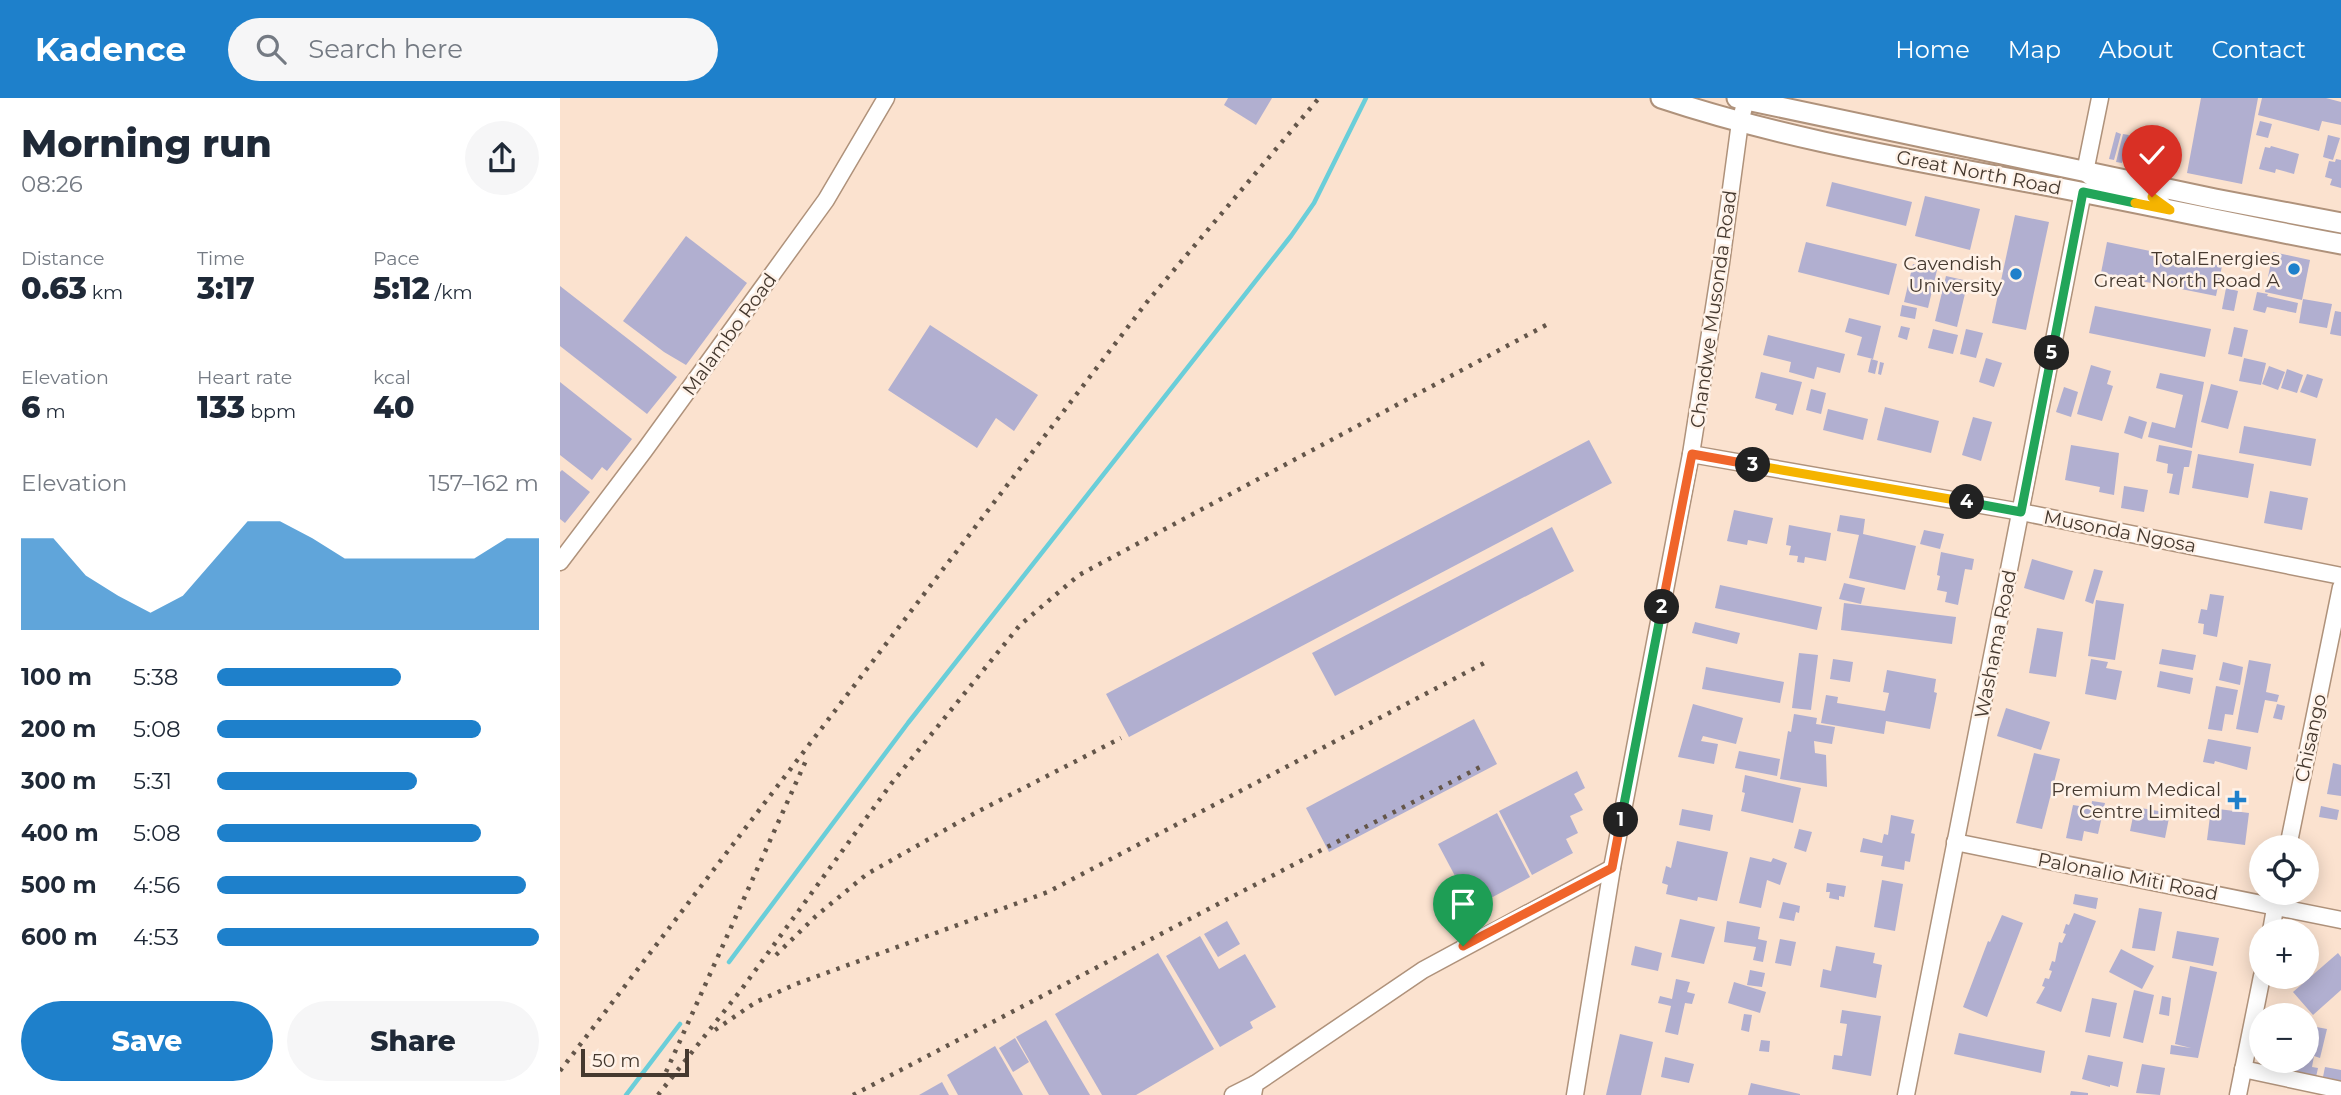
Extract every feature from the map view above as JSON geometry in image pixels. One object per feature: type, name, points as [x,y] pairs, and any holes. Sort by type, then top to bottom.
[{"type":"main road","name":"Great North Road","points":[[1661,98],[1740,122],[1942,166],[2341,244]]},
{"type":"main road","name":"Great North Road","points":[[1742,99],[2341,223]]},
{"type":"street","name":"Malambo Road","points":[[560,562],[826,200],[886,98]]},
{"type":"street","points":[[2100,98],[2085,172],[2096,182],[2152,197],[2170,210]]},
{"type":"street","name":"Chandwe Musonda Road","points":[[1575,1095],[1612,868],[1692,454],[1742,99]]},
{"type":"street","name":"Washama Road","points":[[1906,1095],[2083,192]]},
{"type":"street","name":"Musonda Ngosa","points":[[1692,454],[2021,512],[2341,576]]},
{"type":"street","name":"Chisango","points":[[2290,835],[2341,587]]},
{"type":"street","name":"Palonalio Miti Road","points":[[1955,842],[2249,894]]},
{"type":"street","points":[[1233,1095],[1254,1089],[1423,970],[1612,868]]},
{"type":"street","name":"Palonalio Miti Road","points":[[2295,905],[2341,920]]},
{"type":"street","points":[[2238,1095],[2259,989]]},
{"type":"street","points":[[2243,1069],[2341,1090]]},
{"type":"building","points":[[1228,98],[1272,98],[1256,125],[1224,105]]},
{"type":"building","points":[[2201,98],[2258,98],[2242,184],[2187,173]]},
{"type":"building","points":[[2262,98],[2326,98],[2341,102],[2341,125],[2322,121],[2319,131],[2258,115]]},
{"type":"building","points":[[2260,121],[2272,124],[2268,138],[2256,135]]},
{"type":"building","points":[[2116,132],[2121,134],[2114,160],[2109,159]]},
{"type":"building","points":[[2123,134],[2129,135],[2122,163],[2116,162]]},
{"type":"building","points":[[2328,135],[2340,138],[2333,160],[2323,157]]},
{"type":"building","points":[[2131,136],[2137,137],[2130,165],[2124,163]]},
{"type":"building","points":[[2271,146],[2299,154],[2294,174],[2276,169],[2275,173],[2259,169],[2265,147]]},
{"type":"building","points":[[2336,159],[2341,160],[2341,188],[2330,185],[2332,179],[2325,177],[2329,161],[2335,162]]},
{"type":"building","points":[[1832,182],[1912,202],[1906,226],[1826,206]]},
{"type":"building","points":[[1925,196],[1980,209],[1970,250],[1915,236]]},
{"type":"building","points":[[2015,215],[2049,222],[2026,330],[1992,323]]},
{"type":"building","points":[[686,236],[747,283],[686,365],[623,321]]},
{"type":"building","points":[[1806,242],[1897,264],[1889,295],[1798,272]]},
{"type":"building","points":[[2107,242],[2222,266],[2216,296],[2101,273]]},
{"type":"building","points":[[2273,252],[2310,260],[2302,300],[2265,292]]},
{"type":"building","points":[[1913,264],[1937,270],[1928,308],[1904,302]]},
{"type":"building","points":[[1946,276],[1968,281],[1957,327],[1935,321]]},
{"type":"building","points":[[560,286],[677,377],[647,414],[560,346]]},
{"type":"building","points":[[2226,288],[2238,291],[2234,311],[2222,309]]},
{"type":"building","points":[[2257,292],[2298,303],[2296,313],[2267,307],[2265,313],[2253,310]]},
{"type":"building","points":[[2303,299],[2332,304],[2327,328],[2299,323]]},
{"type":"building","points":[[1902,305],[1917,308],[1915,319],[1900,316]]},
{"type":"building","points":[[2095,306],[2211,329],[2205,357],[2089,333]]},
{"type":"building","points":[[2335,311],[2341,312],[2341,336],[2330,334]]},
{"type":"building","points":[[1849,318],[1881,326],[1873,359],[1857,355],[1862,337],[1845,332]]},
{"type":"building","points":[[930,325],[1038,395],[1014,431],[996,418],[977,448],[888,390]]},
{"type":"building","points":[[1901,326],[1910,328],[1907,340],[1898,337]]},
{"type":"building","points":[[2234,327],[2248,330],[2242,357],[2228,354]]},
{"type":"building","points":[[1933,329],[1958,335],[1953,354],[1928,348]]},
{"type":"building","points":[[1966,329],[1983,333],[1976,358],[1960,354]]},
{"type":"building","points":[[1768,335],[1845,354],[1840,373],[1817,367],[1814,379],[1789,372],[1791,362],[1763,355]]},
{"type":"building","points":[[1986,358],[2002,363],[1994,387],[1979,382]]},
{"type":"building","points":[[2244,358],[2266,363],[2261,385],[2239,381]]},
{"type":"building","points":[[1871,359],[1878,361],[1875,374],[1868,372]]},
{"type":"building","points":[[1880,362],[1884,363],[1881,375],[1878,374]]},
{"type":"building","points":[[2091,365],[2111,371],[2107,384],[2113,386],[2102,421],[2077,414]]},
{"type":"building","points":[[2269,366],[2285,372],[2278,390],[2262,384]]},
{"type":"building","points":[[2287,369],[2303,375],[2297,393],[2281,388]]},
{"type":"building","points":[[1761,372],[1802,382],[1793,415],[1775,410],[1777,404],[1755,398]]},
{"type":"building","points":[[2160,373],[2204,382],[2192,448],[2148,437],[2152,422],[2175,428],[2183,395],[2156,388]]},
{"type":"building","points":[[2307,374],[2323,379],[2317,398],[2300,392]]},
{"type":"building","points":[[560,382],[632,439],[607,471],[602,467],[592,480],[560,455]]},
{"type":"building","points":[[2211,384],[2238,391],[2228,429],[2201,422]]},
{"type":"building","points":[[2064,387],[2078,392],[2071,417],[2056,412]]},
{"type":"building","points":[[1811,389],[1826,393],[1821,414],[1806,410]]},
{"type":"building","points":[[1885,407],[1939,421],[1931,453],[1877,440]]},
{"type":"building","points":[[1828,409],[1868,419],[1863,440],[1823,430]]},
{"type":"building","points":[[2129,416],[2147,422],[2142,439],[2124,433]]},
{"type":"building","points":[[1973,417],[1992,422],[1981,461],[1962,455]]},
{"type":"building","points":[[2244,426],[2316,439],[2311,466],[2239,453]]},
{"type":"building","points":[[1589,440],[1612,483],[1129,737],[1106,694]]},
{"type":"building","points":[[2071,445],[2119,453],[2114,495],[2099,492],[2100,487],[2065,480]]},
{"type":"building","points":[[2159,445],[2192,451],[2189,467],[2184,467],[2179,495],[2169,493],[2173,474],[2167,473],[2168,464],[2156,461]]},
{"type":"building","points":[[2198,454],[2254,464],[2248,498],[2192,488]]},
{"type":"building","points":[[562,470],[590,492],[565,523],[560,519]]},
{"type":"building","points":[[2124,486],[2148,490],[2144,512],[2121,508]]},
{"type":"building","points":[[2270,491],[2308,498],[2302,530],[2264,523]]},
{"type":"building","points":[[1734,510],[1773,518],[1767,544],[1748,540],[1747,545],[1727,541]]},
{"type":"building","points":[[1840,515],[1865,519],[1863,534],[1916,546],[1905,590],[1849,578],[1859,535],[1837,531]]},
{"type":"building","points":[[1789,525],[1831,533],[1826,561],[1805,557],[1804,563],[1797,562],[1798,556],[1789,555],[1791,546],[1786,545]]},
{"type":"building","points":[[1552,527],[1574,571],[1335,696],[1312,653]]},
{"type":"building","points":[[1924,530],[1944,534],[1940,549],[1920,544]]},
{"type":"building","points":[[1941,552],[1974,559],[1972,570],[1965,569],[1958,605],[1945,602],[1947,592],[1937,590]]},
{"type":"building","points":[[2032,559],[2073,571],[2064,600],[2024,588]]},
{"type":"building","points":[[2094,569],[2103,571],[2093,604],[2085,601]]},
{"type":"building","points":[[1844,583],[1865,588],[1861,604],[1839,599]]},
{"type":"building","points":[[1720,585],[1822,607],[1817,630],[1715,608]]},
{"type":"building","points":[[2210,594],[2224,596],[2217,637],[2203,634],[2204,624],[2198,623],[2201,609],[2207,610]]},
{"type":"building","points":[[2096,600],[2124,604],[2115,660],[2088,656]]},
{"type":"building","points":[[1844,603],[1956,617],[1952,644],[1841,630]]},
{"type":"building","points":[[1695,622],[1740,633],[1737,644],[1692,633]]},
{"type":"building","points":[[2037,628],[2063,632],[2056,677],[2029,673]]},
{"type":"building","points":[[2162,649],[2196,655],[2193,670],[2159,664]]},
{"type":"building","points":[[1799,653],[1818,655],[1811,710],[1792,708]]},
{"type":"building","points":[[1833,659],[1853,662],[1850,682],[1830,679]]},
{"type":"building","points":[[2091,659],[2108,662],[2106,668],[2122,671],[2116,700],[2085,694]]},
{"type":"building","points":[[2249,660],[2271,664],[2266,692],[2279,695],[2277,702],[2265,700],[2258,733],[2236,729]]},
{"type":"building","points":[[2223,662],[2243,667],[2240,685],[2219,680]]},
{"type":"building","points":[[1706,667],[1784,682],[1780,703],[1702,689]]},
{"type":"building","points":[[1887,670],[1936,679],[1934,692],[1937,693],[1930,729],[1886,721],[1884,734],[1821,723],[1826,695],[1838,697],[1837,703],[1885,711],[1889,693],[1883,692]]},
{"type":"building","points":[[2160,671],[2193,678],[2190,694],[2157,687]]},
{"type":"building","points":[[2216,686],[2238,690],[2233,715],[2225,714],[2222,731],[2208,729]]},
{"type":"building","points":[[1693,704],[1743,718],[1736,744],[1703,736],[1701,741],[1718,744],[1714,764],[1678,757]]},
{"type":"building","points":[[2277,704],[2285,706],[2282,720],[2273,718]]},
{"type":"building","points":[[2006,708],[2050,722],[2041,750],[1997,736]]},
{"type":"building","points":[[1794,714],[1817,718],[1816,724],[1835,727],[1832,744],[1814,741],[1815,753],[1826,755],[1827,787],[1780,779],[1788,731],[1791,732]]},
{"type":"building","points":[[1474,719],[1497,764],[1329,852],[1306,808]]},
{"type":"building","points":[[2208,739],[2251,747],[2247,770],[2215,761],[2214,764],[2203,762]]},
{"type":"building","points":[[1739,751],[1780,759],[1777,776],[1735,768]]},
{"type":"building","points":[[2034,753],[2060,759],[2042,829],[2016,823]]},
{"type":"building","points":[[2333,763],[2341,765],[2341,796],[2327,794]]},
{"type":"building","points":[[1577,771],[1585,788],[1574,794],[1583,810],[1570,816],[1578,833],[1566,839],[1573,853],[1532,875],[1499,811]]},
{"type":"building","points":[[1745,775],[1801,788],[1793,823],[1741,811]]},
{"type":"building","points":[[2092,801],[2105,803],[2098,834],[2084,831],[2082,841],[2066,838],[2073,805],[2091,808]]},
{"type":"building","points":[[2321,806],[2339,810],[2337,820],[2319,817]]},
{"type":"building","points":[[2135,807],[2170,813],[2165,838],[2130,831]]},
{"type":"building","points":[[2211,808],[2249,813],[2245,845],[2207,840]]},
{"type":"building","points":[[1682,809],[1713,815],[1710,831],[1679,825]]},
{"type":"building","points":[[1497,813],[1530,877],[1472,908],[1438,844]]},
{"type":"building","points":[[1891,815],[1914,820],[1911,833],[1915,834],[1910,862],[1905,861],[1904,870],[1881,866],[1883,856],[1860,852],[1863,838],[1882,843],[1884,834],[1888,835]]},
{"type":"building","points":[[1799,829],[1812,832],[1806,852],[1794,848]]},
{"type":"building","points":[[1677,841],[1728,852],[1717,901],[1698,897],[1697,901],[1666,894],[1668,885],[1662,883],[1666,866],[1671,868]]},
{"type":"building","points":[[1750,857],[1771,862],[1773,858],[1787,863],[1780,885],[1767,880],[1761,908],[1739,903]]},
{"type":"building","points":[[1882,880],[1903,884],[1895,931],[1874,927]]},
{"type":"building","points":[[1827,883],[1846,886],[1844,897],[1839,896],[1839,900],[1829,898],[1830,892],[1826,892]]},
{"type":"building","points":[[2075,894],[2098,898],[2096,909],[2073,904]]},
{"type":"building","points":[[1783,902],[1800,906],[1794,921],[1779,918]]},
{"type":"building","points":[[2139,908],[2162,912],[2155,951],[2132,948]]},
{"type":"building","points":[[2074,913],[2096,921],[2061,1012],[2036,1003],[2045,987],[2042,986],[2045,978],[2049,979],[2052,971],[2049,970],[2052,961],[2055,962],[2059,942],[2062,943],[2066,934],[2063,933],[2066,924],[2069,925]]},
{"type":"building","points":[[2002,915],[2023,923],[1987,1017],[1963,1007],[1988,941],[1990,942]]},
{"type":"building","points":[[1680,919],[1715,927],[1704,964],[1671,957]]},
{"type":"building","points":[[1227,921],[1240,944],[1218,957],[1204,934]]},
{"type":"building","points":[[1727,921],[1760,927],[1758,939],[1767,941],[1763,962],[1753,960],[1756,947],[1724,942]]},
{"type":"building","points":[[2177,931],[2219,938],[2213,966],[2172,958]]},
{"type":"building","points":[[1200,936],[1219,969],[1245,954],[1276,1007],[1250,1022],[1253,1028],[1220,1047],[1166,956]]},
{"type":"building","points":[[1780,939],[1796,942],[1791,966],[1775,963]]},
{"type":"building","points":[[1635,946],[1662,953],[1658,971],[1631,965]]},
{"type":"building","points":[[1836,946],[1875,953],[1873,963],[1882,965],[1876,998],[1820,987],[1823,969],[1831,971]]},
{"type":"building","points":[[2121,949],[2154,966],[2142,989],[2109,972]]},
{"type":"building","points":[[1158,953],[1214,1049],[1136,1095],[1102,1095],[1055,1014]]},
{"type":"building","points":[[2338,953],[2341,957],[2341,990],[2319,1010],[2319,1003],[2303,1003],[2293,992],[2296,989],[2319,989],[2319,969]]},
{"type":"building","points":[[2190,966],[2217,972],[2198,1058],[2170,1054],[2171,1045],[2191,1048],[2175,1044]]},
{"type":"building","points":[[1750,970],[1765,973],[1762,987],[1747,985]]},
{"type":"building","points":[[1676,979],[1690,982],[1687,992],[1695,994],[1692,1004],[1685,1003],[1678,1035],[1665,1032],[1671,1006],[1658,1003],[1660,996],[1672,999]]},
{"type":"building","points":[[1734,982],[1766,992],[1760,1013],[1728,1003]]},
{"type":"building","points":[[2134,990],[2154,995],[2143,1043],[2123,1038]]},
{"type":"building","points":[[2162,996],[2171,998],[2169,1016],[2159,1014]]},
{"type":"building","points":[[2092,998],[2117,1003],[2110,1037],[2085,1032]]},
{"type":"building","points":[[1842,1010],[1881,1016],[1871,1076],[1832,1069],[1834,1055],[1842,1056],[1847,1024],[1840,1023]]},
{"type":"building","points":[[1744,1014],[1752,1015],[1749,1032],[1741,1030]]},
{"type":"building","points":[[1046,1020],[1090,1095],[1049,1095],[1016,1037]]},
{"type":"building","points":[[2319,1027],[2327,1029],[2319,1058]]},
{"type":"building","points":[[1959,1033],[2045,1051],[2041,1073],[1954,1054]]},
{"type":"building","points":[[1620,1034],[1653,1042],[1641,1095],[1606,1095]]},
{"type":"building","points":[[1015,1038],[1029,1062],[1013,1072],[999,1048]]},
{"type":"building","points":[[1761,1040],[1770,1041],[1769,1052],[1759,1051]]},
{"type":"building","points":[[995,1046],[1023,1095],[958,1095],[947,1075]]},
{"type":"building","points":[[2088,1055],[2123,1062],[2118,1087],[2082,1079]]},
{"type":"building","points":[[1665,1057],[1694,1064],[1689,1083],[1661,1077]]},
{"type":"building","points":[[2142,1064],[2165,1068],[2160,1095],[2136,1093]]},
{"type":"building","points":[[2325,1067],[2341,1070],[2341,1081],[2323,1077]]},
{"type":"building","points":[[2299,1073],[2317,1073],[2316,1077]]},
{"type":"building","points":[[942,1082],[949,1095],[919,1095]]},
{"type":"building","points":[[1751,1083],[1800,1094],[1800,1095],[1748,1095]]},
{"type":"building","points":[[2071,1091],[2088,1093],[2088,1095],[2070,1095]]},
{"type":"waterway","points":[[729,962],[908,723],[1291,236],[1314,203],[1366,98]]},
{"type":"waterway","points":[[626,1095],[680,1024]]},
{"type":"railway","points":[[560,1071],[1147,302],[1319,98]]},
{"type":"railway","points":[[658,1095],[741,990],[891,784],[1020,625],[1079,575],[1548,324]]},
{"type":"railway","points":[[715,1030],[756,1002],[796,984],[1048,892],[1490,660]]},
{"type":"railway","points":[[776,955],[816,916],[867,874],[975,813],[1121,738]]},
{"type":"railway","points":[[666,1072],[808,756]]},
{"type":"railway","points":[[853,1095],[1484,765]]},
{"type":"place","name":"TotalEnergies Great North Road A","points":[[2294,269]]},
{"type":"place","name":"Cavendish University","points":[[2016,274]]},
{"type":"place","name":"Premium Medical Centre Limited","points":[[2237,800]]},
{"type":"route","points":[[1463,946],[1612,868],[1692,454],[2021,512],[2083,192],[2170,210],[2152,197]]}]
